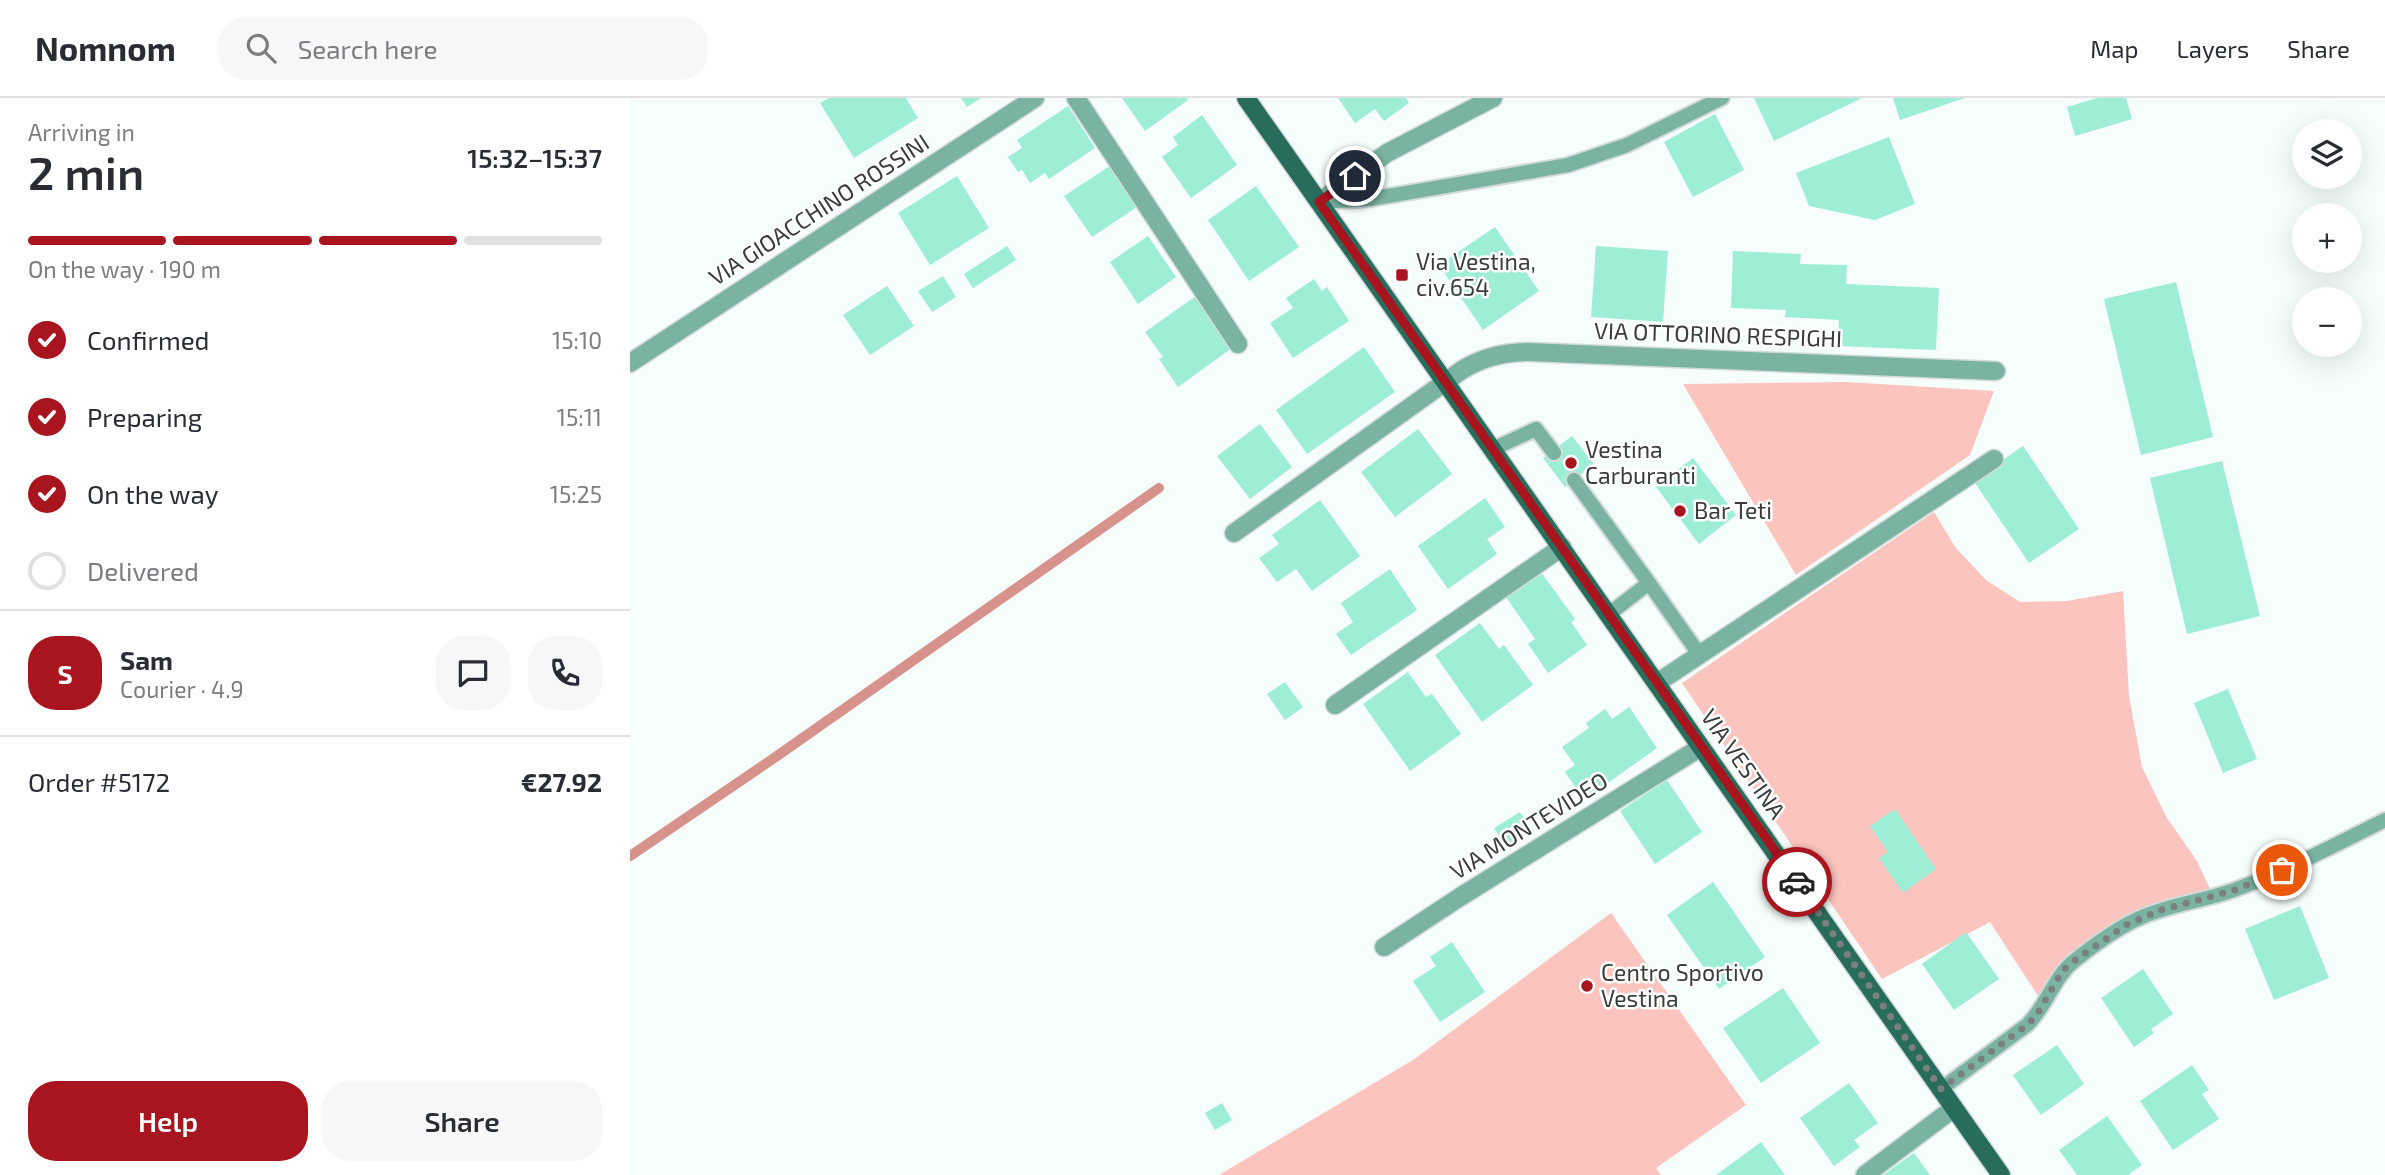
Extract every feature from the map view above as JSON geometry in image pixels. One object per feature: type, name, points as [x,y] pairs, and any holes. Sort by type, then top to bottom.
[{"type":"main road","name":"VIA VESTINA","points":[[1246,98],[2001,1175]]},
{"type":"street","name":"VIA GIOACCHINO ROSSINI","points":[[630,363],[1035,98]]},
{"type":"street","points":[[1076,98],[1238,344]]},
{"type":"street","points":[[1319,202],[1396,148],[1493,98]]},
{"type":"street","name":"VIA OTTORINO RESPIGHI","points":[[1446,382],[1479,360],[1502,354],[1529,352],[1996,370]]},
{"type":"street","points":[[1234,533],[1446,382]]},
{"type":"street","points":[[1657,682],[1994,459]]},
{"type":"street","points":[[1335,705],[1562,547]]},
{"type":"street","name":"VIA MONTEVIDEO","points":[[1384,947],[1701,747]]},
{"type":"street","points":[[1865,1175],[1954,1108]]},
{"type":"lane","points":[[1319,202],[1371,199],[1568,165],[1627,145],[1722,98]]},
{"type":"lane","points":[[1493,449],[1536,429],[1554,453]]},
{"type":"lane","points":[[1574,480],[1699,654]]},
{"type":"lane","points":[[1609,614],[1649,583]]},
{"type":"lane","points":[[1941,1089],[2027,1025],[2036,1016],[2068,965],[2126,925],[2161,910],[2235,890],[2385,820]]},
{"type":"shaded area","points":[[1847,382],[1994,391],[1970,455],[1796,575],[1683,384]]},
{"type":"shaded area","points":[[1934,512],[1956,548],[1986,580],[2020,602],[2067,601],[2123,591],[2129,696],[2142,767],[2167,818],[2197,861],[2212,893],[2113,927],[2057,969],[2040,999],[1990,922],[1882,979],[1682,683]]},
{"type":"shaded area","name":"Centro Sportivo Vestina","points":[[1611,913],[1746,1105],[1656,1168],[1661,1175],[1219,1175],[1413,1060]]},
{"type":"building","points":[[829,98],[906,98],[918,118],[854,158],[820,103]]},
{"type":"building","points":[[961,98],[981,98],[967,107]]},
{"type":"building","points":[[1122,98],[1187,98],[1188,100],[1145,131]]},
{"type":"building","points":[[1338,98],[1406,98],[1409,103],[1384,121],[1375,109],[1355,123]]},
{"type":"building","points":[[1754,98],[1862,98],[1774,141]]},
{"type":"building","points":[[1893,98],[1965,98],[1900,120]]},
{"type":"building","points":[[2097,98],[2126,98],[2132,119],[2075,136],[2067,107]]},
{"type":"building","points":[[1068,106],[1095,148],[1049,179],[1045,173],[1030,183],[1022,170],[1018,172],[1008,157],[1022,148],[1017,140]]},
{"type":"building","points":[[1715,114],[1744,170],[1693,197],[1664,142]]},
{"type":"building","points":[[1202,115],[1237,165],[1191,198],[1162,157],[1178,145],[1173,137]]},
{"type":"building","points":[[1889,137],[1915,204],[1875,220],[1809,206],[1796,173]]},
{"type":"building","points":[[1110,166],[1137,207],[1092,237],[1064,196]]},
{"type":"building","points":[[957,176],[989,228],[930,265],[898,213]]},
{"type":"building","points":[[1256,186],[1299,247],[1249,281],[1208,220]]},
{"type":"building","points":[[1495,227],[1539,291],[1483,330],[1439,265]]},
{"type":"building","points":[[1148,236],[1176,277],[1138,304],[1110,262]]},
{"type":"building","points":[[1007,246],[1016,260],[973,288],[964,274]]},
{"type":"building","points":[[1596,246],[1668,251],[1663,322],[1591,317]]},
{"type":"building","points":[[1733,251],[1801,254],[1800,264],[1847,265],[1846,284],[1939,288],[1936,350],[1838,346],[1839,320],[1785,317],[1786,310],[1731,308]]},
{"type":"building","points":[[943,276],[956,297],[932,312],[918,291]]},
{"type":"building","points":[[1314,279],[1322,291],[1327,287],[1349,321],[1293,358],[1270,323],[1293,308],[1286,298]]},
{"type":"building","points":[[2176,282],[2213,437],[2141,455],[2104,299]]},
{"type":"building","points":[[887,286],[914,326],[870,355],[843,315]]},
{"type":"building","points":[[1196,296],[1232,348],[1178,387],[1159,359],[1163,357],[1145,332]]},
{"type":"building","points":[[1364,347],[1395,392],[1307,454],[1276,410]]},
{"type":"building","points":[[1260,424],[1292,467],[1250,499],[1217,456]]},
{"type":"building","points":[[1418,429],[1452,474],[1395,517],[1361,472]]},
{"type":"building","points":[[1572,436],[1594,464],[1565,487],[1543,458]]},
{"type":"building","points":[[2023,446],[2079,529],[2029,563],[1973,480]]},
{"type":"building","points":[[1693,458],[1736,515],[1699,544],[1656,487]]},
{"type":"building","points":[[2222,461],[2260,616],[2187,634],[2150,478]]},
{"type":"building","points":[[1485,498],[1505,527],[1487,539],[1497,554],[1448,589],[1418,546]]},
{"type":"building","points":[[1320,500],[1360,556],[1312,591],[1296,569],[1277,582],[1259,558],[1279,544],[1272,535]]},
{"type":"building","points":[[1390,569],[1417,610],[1351,655],[1336,634],[1353,622],[1341,603]]},
{"type":"building","points":[[1541,572],[1575,619],[1571,622],[1587,645],[1548,673],[1528,644],[1535,639],[1506,597]]},
{"type":"building","points":[[1480,623],[1499,649],[1504,645],[1533,685],[1482,722],[1435,655]]},
{"type":"building","points":[[1408,672],[1426,697],[1432,694],[1461,734],[1410,771],[1363,704]]},
{"type":"building","points":[[1285,682],[1303,707],[1285,720],[1267,694]]},
{"type":"building","points":[[2228,689],[2257,759],[2223,773],[2194,703]]},
{"type":"building","points":[[1629,707],[1657,748],[1584,800],[1565,772],[1575,765],[1562,747],[1589,728],[1586,723],[1605,709],[1612,719]]},
{"type":"building","points":[[1667,780],[1702,832],[1655,864],[1620,811]]},
{"type":"building","points":[[1895,809],[1936,869],[1903,893],[1879,858],[1888,852],[1870,826]]},
{"type":"building","points":[[1520,812],[1532,831],[1506,847],[1494,828]]},
{"type":"building","points":[[1713,882],[1765,957],[1719,989],[1667,915]]},
{"type":"building","points":[[2300,906],[2329,978],[2274,1000],[2245,929]]},
{"type":"building","points":[[1966,932],[1999,979],[1954,1010],[1922,964]]},
{"type":"building","points":[[1452,942],[1485,992],[1440,1022],[1413,981],[1436,966],[1430,957]]},
{"type":"building","points":[[2143,969],[2173,1014],[2151,1029],[2154,1033],[2134,1047],[2101,998]]},
{"type":"building","points":[[1783,988],[1820,1043],[1761,1083],[1723,1028]]},
{"type":"building","points":[[2057,1045],[2084,1084],[2041,1115],[2013,1075]]},
{"type":"building","points":[[2192,1065],[2209,1090],[2202,1094],[2219,1119],[2173,1150],[2140,1101]]},
{"type":"building","points":[[1849,1083],[1878,1123],[1854,1140],[1860,1147],[1834,1166],[1800,1118]]},
{"type":"building","points":[[1222,1103],[1232,1120],[1215,1130],[1205,1113]]},
{"type":"building","points":[[2107,1116],[2142,1165],[2128,1175],[2077,1175],[2059,1150]]},
{"type":"building","points":[[1761,1142],[1785,1175],[1716,1175]]},
{"type":"building","points":[[1914,1153],[1930,1175],[1883,1175]]},
{"type":"waterway","points":[[630,856],[1159,488]]},
{"type":"way so far","points":[[1797,882],[1941,1089],[2017,1034],[2036,1016],[2068,965],[2126,925],[2161,910],[2235,890],[2282,870]]},
{"type":"place","name":"Via Vestina, civ.654","points":[[1402,275]]},
{"type":"place","name":"Vestina Carburanti","points":[[1571,463]]},
{"type":"place","name":"Bar Teti","points":[[1680,511]]},
{"type":"place","name":"Centro Sportivo Vestina","points":[[1587,986]]},
{"type":"route","points":[[1355,176],[1319,202],[1797,882]]}]
